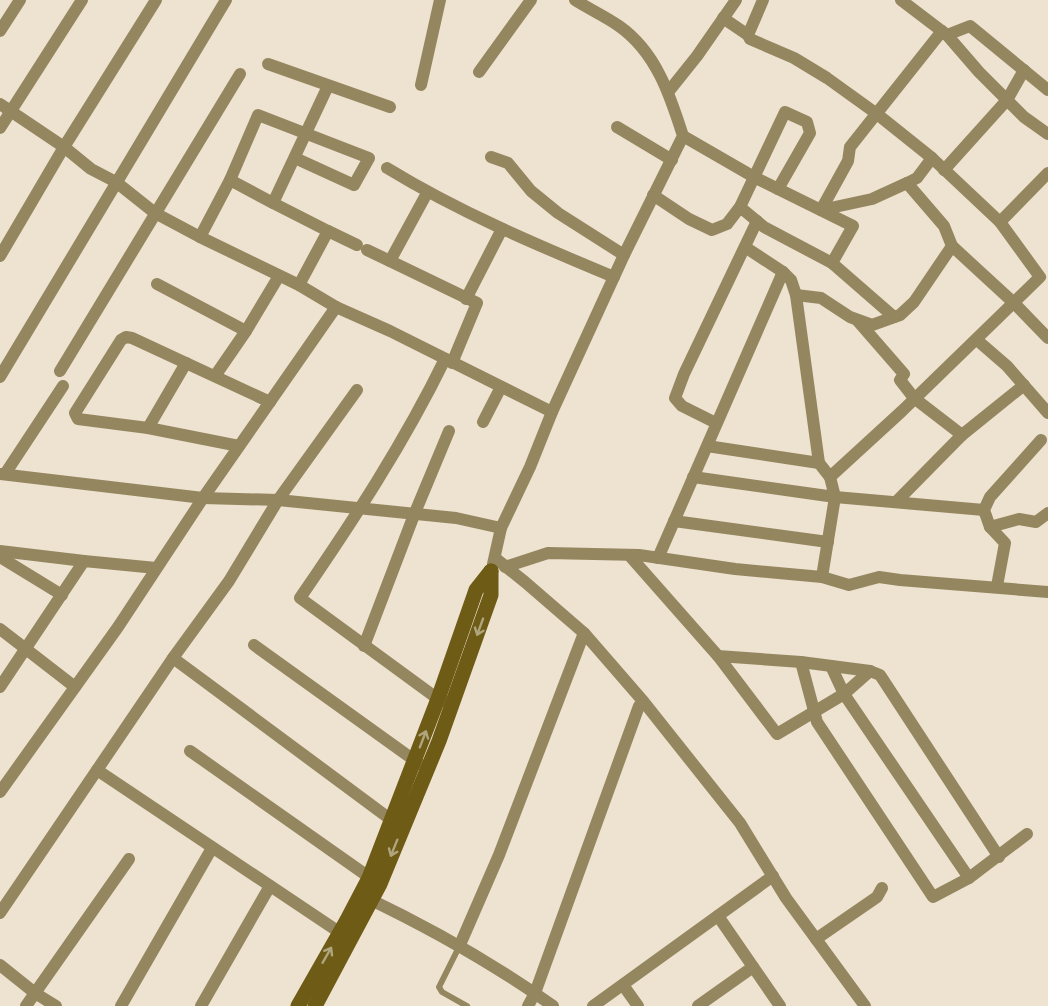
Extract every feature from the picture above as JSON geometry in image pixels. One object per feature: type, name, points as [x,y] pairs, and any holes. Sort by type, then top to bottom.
[{"type":"street","points":[[0,31],[20,0]]},
{"type":"street","points":[[0,128],[5,107],[82,0]]},
{"type":"street","points":[[0,256],[64,147],[156,0]]},
{"type":"street","points":[[0,377],[226,0]]},
{"type":"street","points":[[421,85],[440,0]]},
{"type":"street","points":[[479,72],[531,0]]},
{"type":"street","points":[[669,91],[736,0]]},
{"type":"street","points":[[748,35],[763,0]]},
{"type":"street","points":[[901,0],[944,33],[978,72],[1024,117],[1048,134]]},
{"type":"street","points":[[315,1006],[346,936],[367,898],[421,765],[445,701],[476,590],[497,565],[501,528],[624,255],[683,136],[669,91],[649,56],[621,27],[581,1]]},
{"type":"street","points":[[723,18],[748,35],[750,39],[794,58],[877,114],[932,158],[1000,222],[1044,273],[830,477]]},
{"type":"street","points":[[821,210],[848,161],[850,147],[944,33],[970,26],[1048,90]]},
{"type":"street","points":[[268,64],[390,107]]},
{"type":"street","points":[[944,170],[1007,100],[1024,70]]},
{"type":"street","points":[[60,370],[240,74]]},
{"type":"street","points":[[273,203],[328,86]]},
{"type":"street","points":[[5,107],[64,147],[91,169],[116,182],[155,213],[299,285],[336,307],[552,412]]},
{"type":"street","points":[[653,195],[689,219],[712,230],[727,224],[740,207],[785,112],[807,122],[810,133],[778,189]]},
{"type":"street","points":[[200,237],[230,180],[258,115],[369,158],[354,185],[295,158]]},
{"type":"street","points":[[617,127],[672,160]]},
{"type":"street","points":[[683,136],[754,177],[853,226],[832,263]]},
{"type":"street","points":[[491,157],[508,163],[531,191],[558,213],[624,255]]},
{"type":"street","points":[[821,210],[872,199],[907,183],[917,178],[932,158]]},
{"type":"street","points":[[387,168],[428,193],[502,229],[614,278]]},
{"type":"street","points":[[1000,222],[1048,173]]},
{"type":"street","points":[[230,180],[328,231],[477,303],[420,411],[361,509],[300,598],[364,646],[445,701]]},
{"type":"street","points":[[907,183],[944,226],[952,246],[1048,338]]},
{"type":"street","points":[[390,261],[428,193]]},
{"type":"street","points":[[740,207],[764,227],[832,263],[894,317]]},
{"type":"street","points":[[716,423],[682,406],[675,398],[684,374],[757,221]]},
{"type":"street","points":[[466,299],[502,229]]},
{"type":"street","points":[[299,285],[328,231]]},
{"type":"street","points":[[796,295],[821,298],[856,320],[872,325],[900,315],[914,302],[952,246]]},
{"type":"street","points":[[745,247],[783,272],[791,280],[796,295],[819,463],[830,477],[835,497],[822,577]]},
{"type":"street","points":[[658,558],[783,272]]},
{"type":"street","points":[[215,376],[246,331],[279,276]]},
{"type":"street","points":[[157,284],[246,331]]},
{"type":"street","points":[[0,792],[118,627],[203,498],[336,307]]},
{"type":"street","points":[[856,320],[904,374],[900,380],[914,398],[962,435]]},
{"type":"street","points":[[239,446],[148,428],[78,419],[75,413],[121,340],[126,337],[270,402]]},
{"type":"street","points":[[976,340],[1007,366],[1048,413]]},
{"type":"street","points":[[148,428],[186,363]]},
{"type":"street","points":[[896,502],[962,435],[1024,385]]},
{"type":"street","points":[[63,386],[3,474],[203,498],[278,500],[456,518],[501,528]]},
{"type":"street","points":[[483,422],[501,387]]},
{"type":"street","points":[[0,913],[173,658],[229,581],[278,500],[357,390]]},
{"type":"street","points":[[364,646],[449,431]]},
{"type":"street","points":[[997,586],[1005,543],[990,527],[984,510],[990,496],[1041,440]]},
{"type":"street","points":[[707,446],[819,463]]},
{"type":"street","points":[[693,477],[835,497],[984,510]]},
{"type":"street","points":[[990,527],[1019,519],[1036,522],[1048,513]]},
{"type":"street","points":[[674,521],[828,542]]},
{"type":"street","points":[[0,551],[156,568]]},
{"type":"street","points":[[497,565],[548,553],[629,555],[735,569],[822,577],[849,585],[879,576],[900,580],[997,586],[1048,592]]},
{"type":"street","points":[[629,555],[718,656],[777,734],[844,694],[870,671]]},
{"type":"street","points":[[0,556],[62,595]]},
{"type":"street","points":[[0,687],[84,561]]},
{"type":"street","points":[[497,565],[584,633],[643,701],[740,823],[786,898],[865,1006]]},
{"type":"street","points":[[0,628],[75,687]]},
{"type":"street","points":[[459,946],[499,855],[584,633]]},
{"type":"street","points":[[254,645],[421,765]]},
{"type":"street","points":[[718,656],[801,662],[870,671],[880,675],[999,857]]},
{"type":"street","points":[[173,658],[397,822]]},
{"type":"street","points":[[801,662],[817,722],[933,897],[969,878],[1027,834]]},
{"type":"street","points":[[831,666],[844,694],[969,878]]},
{"type":"street","points":[[528,1006],[535,993],[639,706]]},
{"type":"street","points":[[190,751],[374,881]]},
{"type":"street","points":[[97,770],[346,936]]},
{"type":"street","points":[[121,1006],[212,848]]},
{"type":"street","points":[[26,1006],[129,859]]},
{"type":"street","points":[[593,1006],[773,876]]},
{"type":"street","points":[[201,1006],[270,886]]},
{"type":"street","points":[[816,939],[877,897],[882,888]]},
{"type":"street","points":[[367,898],[459,946],[553,1006]]},
{"type":"street","points":[[718,916],[778,1005]]},
{"type":"street","points":[[298,1006],[346,936]]},
{"type":"street","points":[[0,965],[35,993],[56,1006]]},
{"type":"street","points":[[698,1006],[753,967]]},
{"type":"street","points":[[623,985],[638,1006]]},
{"type":"lane","points":[[459,946],[439,987],[442,992],[467,1006]]}]
